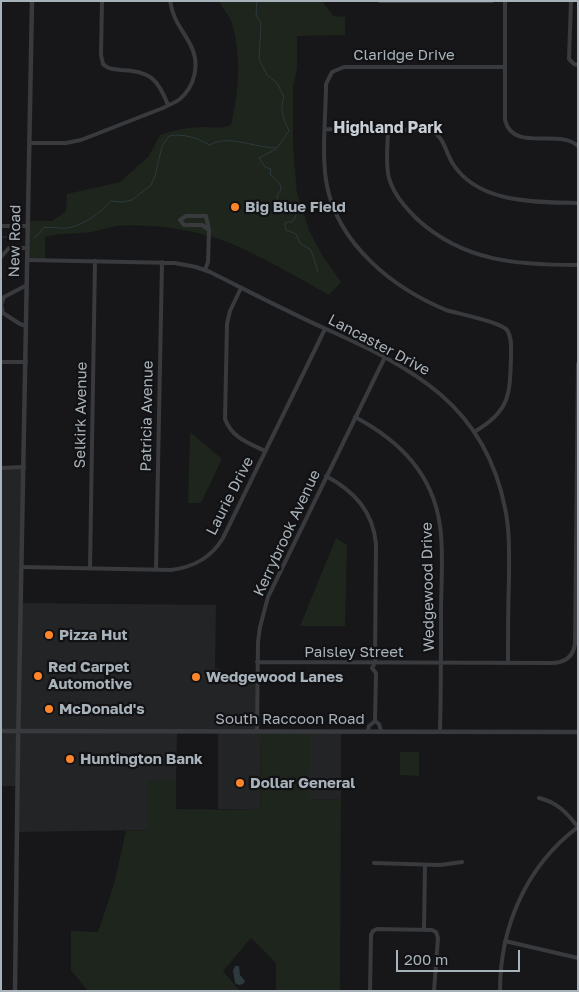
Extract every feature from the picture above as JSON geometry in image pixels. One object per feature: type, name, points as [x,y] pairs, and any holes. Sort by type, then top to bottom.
[{"type":"street","name":"New Road","points":[[15,991],[32,1]]},
{"type":"street","points":[[102,1],[101,55],[103,64],[113,70],[136,70],[146,74],[158,84],[168,104]]},
{"type":"street","points":[[30,143],[66,143],[81,140],[175,102],[188,90],[193,80],[195,66],[192,49],[177,25],[170,1]]},
{"type":"street","points":[[380,1],[492,1]]},
{"type":"street","points":[[505,1],[505,120],[509,130],[515,135],[528,138],[565,140],[578,146]]},
{"type":"street","points":[[571,1],[569,59],[578,65]]},
{"type":"street","name":"Claridge Drive","points":[[474,432],[495,417],[507,398],[510,386],[511,340],[508,331],[502,326],[450,311],[420,297],[389,277],[360,250],[340,223],[330,198],[325,176],[327,79],[332,72],[340,67],[505,67]]},
{"type":"street","points":[[326,129],[424,129],[433,131],[442,140],[456,169],[472,183],[492,193],[525,201],[578,203]]},
{"type":"street","points":[[388,129],[388,169],[392,187],[405,206],[435,234],[463,249],[492,259],[528,264],[578,265]]},
{"type":"street","points":[[205,270],[208,262],[209,230],[206,216],[186,216],[180,220],[184,225],[202,225],[209,230]]},
{"type":"street","points":[[1,226],[28,226]]},
{"type":"street","points":[[1,257],[8,248],[28,248]]},
{"type":"street","name":"Lancaster Drive","points":[[28,260],[162,262],[185,264],[205,270],[385,357],[408,370],[436,390],[474,432],[496,475],[507,520],[509,546],[508,663]]},
{"type":"street","name":"Selkirk Avenue","points":[[90,568],[95,261]]},
{"type":"street","name":"Patricia Avenue","points":[[156,570],[162,262]]},
{"type":"street","points":[[26,326],[3,313],[1,305],[4,297],[27,285]]},
{"type":"street","points":[[242,288],[230,311],[227,324],[225,419],[230,430],[236,436],[265,451]]},
{"type":"street","name":"Laurie Drive","points":[[22,567],[156,570],[187,567],[201,561],[215,549],[222,538],[325,329]]},
{"type":"street","name":"Kerrybrook Avenue","points":[[257,731],[257,662],[260,627],[268,597],[385,357]]},
{"type":"street","points":[[1,362],[26,362]]},
{"type":"street","points":[[577,543],[578,364]]},
{"type":"street","name":"Wedgewood Drive","points":[[355,417],[382,432],[404,452],[422,475],[434,500],[439,518],[442,540],[440,731]]},
{"type":"street","points":[[1,468],[24,468]]},
{"type":"street","points":[[326,476],[339,483],[356,497],[367,512],[373,528],[376,544],[374,663],[372,668],[378,670]]},
{"type":"street","name":"Paisley Street","points":[[257,662],[557,663],[570,657],[575,644],[577,543]]},
{"type":"street","points":[[368,731],[369,726],[375,720],[378,664],[374,663]]},
{"type":"street","points":[[375,720],[379,724],[381,731]]},
{"type":"street","name":"South Raccoon Road","points":[[1,731],[578,732]]},
{"type":"street","points":[[500,991],[502,955],[513,912],[527,884],[549,853],[578,827],[560,807],[550,801],[539,798]]},
{"type":"street","points":[[374,864],[444,865],[462,862]]},
{"type":"street","points":[[424,929],[425,865]]},
{"type":"street","points":[[370,991],[371,935],[377,929],[434,930],[438,935],[434,991]]},
{"type":"street","points":[[505,941],[578,958]]},
{"type":"shaded area","points":[[219,1],[322,1],[333,16],[345,17],[345,35],[297,36],[297,69],[293,87],[293,146],[297,193],[309,230],[322,255],[341,282],[329,295],[266,260],[214,237],[187,231],[145,226],[117,226],[45,237],[45,260],[28,260],[28,221],[52,221],[66,211],[67,194],[120,182],[149,156],[160,135],[186,128],[231,125],[238,73],[237,46],[231,21]]},
{"type":"shaded area","points":[[190,432],[222,459],[201,503],[188,503]]},
{"type":"shaded area","points":[[24,467],[22,603],[216,605],[215,669],[221,669],[220,681],[257,682],[257,731],[261,731],[260,810],[218,809],[218,731],[177,731],[176,781],[148,781],[148,830],[17,832],[17,786],[1,786],[1,468]]},
{"type":"shaded area","points":[[336,538],[347,545],[345,626],[300,626]]},
{"type":"shaded area","points":[[261,731],[309,731],[309,800],[341,799],[340,991],[276,991],[276,963],[251,938],[223,971],[240,991],[88,991],[71,970],[71,931],[98,932],[114,884],[126,831],[148,830],[148,781],[176,781],[176,809],[260,810]]},
{"type":"shaded area","points":[[309,731],[341,731],[341,799],[309,800]]},
{"type":"shaded area","points":[[400,752],[419,752],[419,776],[400,775]]},
{"type":"shaded area","points":[[235,966],[239,966],[240,975],[245,981],[243,984],[235,983],[233,971]]},
{"type":"waterway","points":[[34,238],[43,228],[67,228],[79,225],[102,210],[111,201],[122,202],[132,200],[151,185],[162,146],[169,136],[180,135],[190,137],[209,145],[217,142],[234,141],[277,148],[289,131],[282,110],[284,97],[277,83],[267,75],[259,59],[261,23],[256,15],[257,1]]},
{"type":"waterway","points":[[276,149],[259,158],[265,167],[271,169],[270,174],[280,185],[281,190],[277,195],[278,212],[285,213],[291,206],[297,212],[292,222],[286,222],[286,230],[296,234],[300,243],[311,250],[318,272]]},
{"type":"waterway","points":[[1,237],[20,237]]},
{"type":"place","name":"Big Blue Field","points":[[235,207]]},
{"type":"place","name":"Pizza Hut","points":[[49,635]]},
{"type":"place","name":"Red Carpet Automotive","points":[[38,676]]},
{"type":"place","name":"Wedgewood Lanes","points":[[196,677]]},
{"type":"place","name":"McDonald's","points":[[49,709]]},
{"type":"place","name":"Huntington Bank","points":[[70,759]]},
{"type":"place","name":"Dollar General","points":[[240,783]]},
{"type":"district","name":"Highland Park","points":[[388,128]]}]
